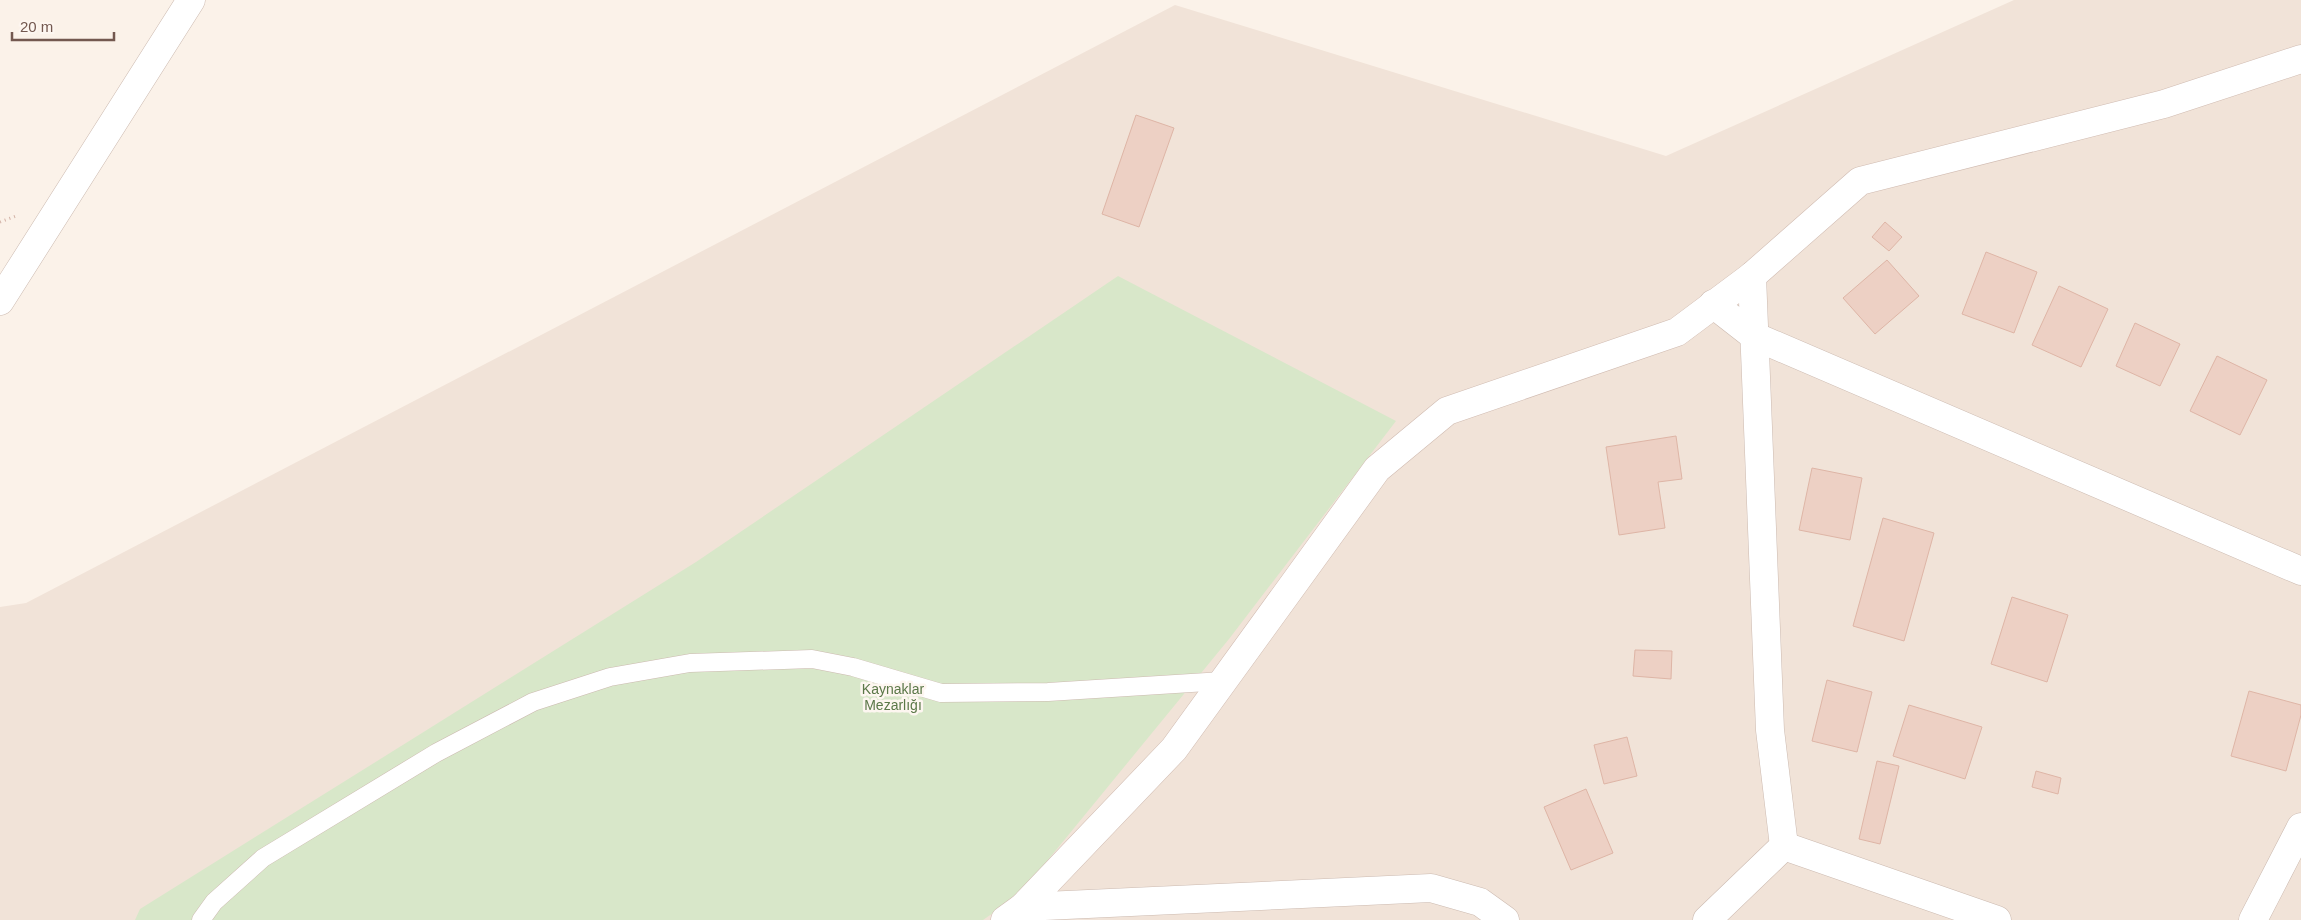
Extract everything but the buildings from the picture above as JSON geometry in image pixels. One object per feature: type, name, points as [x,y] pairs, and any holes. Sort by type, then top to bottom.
[{"type":"street","points":[[0,301],[191,0]]},
{"type":"street","points":[[1014,913],[1174,749],[1377,469],[1447,411],[1677,332],[1752,276],[1860,181],[2164,104],[2301,59]]},
{"type":"street","points":[[1752,276],[1770,730],[1784,846]]},
{"type":"street","points":[[1713,304],[1754,336],[2301,572]]},
{"type":"street","points":[[2254,920],[2301,827]]},
{"type":"street","points":[[1707,920],[1784,846]]},
{"type":"street","points":[[1784,846],[1997,920]]},
{"type":"street","points":[[1014,913],[1431,888],[1480,902],[1504,920]]},
{"type":"lane","points":[[200,920],[214,902],[263,858],[436,753],[533,702],[610,677],[690,663],[812,659],[853,667],[941,693],[1048,692],[1223,681]]},
{"type":"shaded area","points":[[2014,0],[2301,0],[2301,920],[0,920],[0,607],[26,603],[1175,5],[1666,156]]},
{"type":"green space","name":"Kaynaklar Mezarlığı","points":[[1118,276],[1396,421],[1229,639],[1020,894],[983,920],[135,920],[140,909],[696,562]]}]
